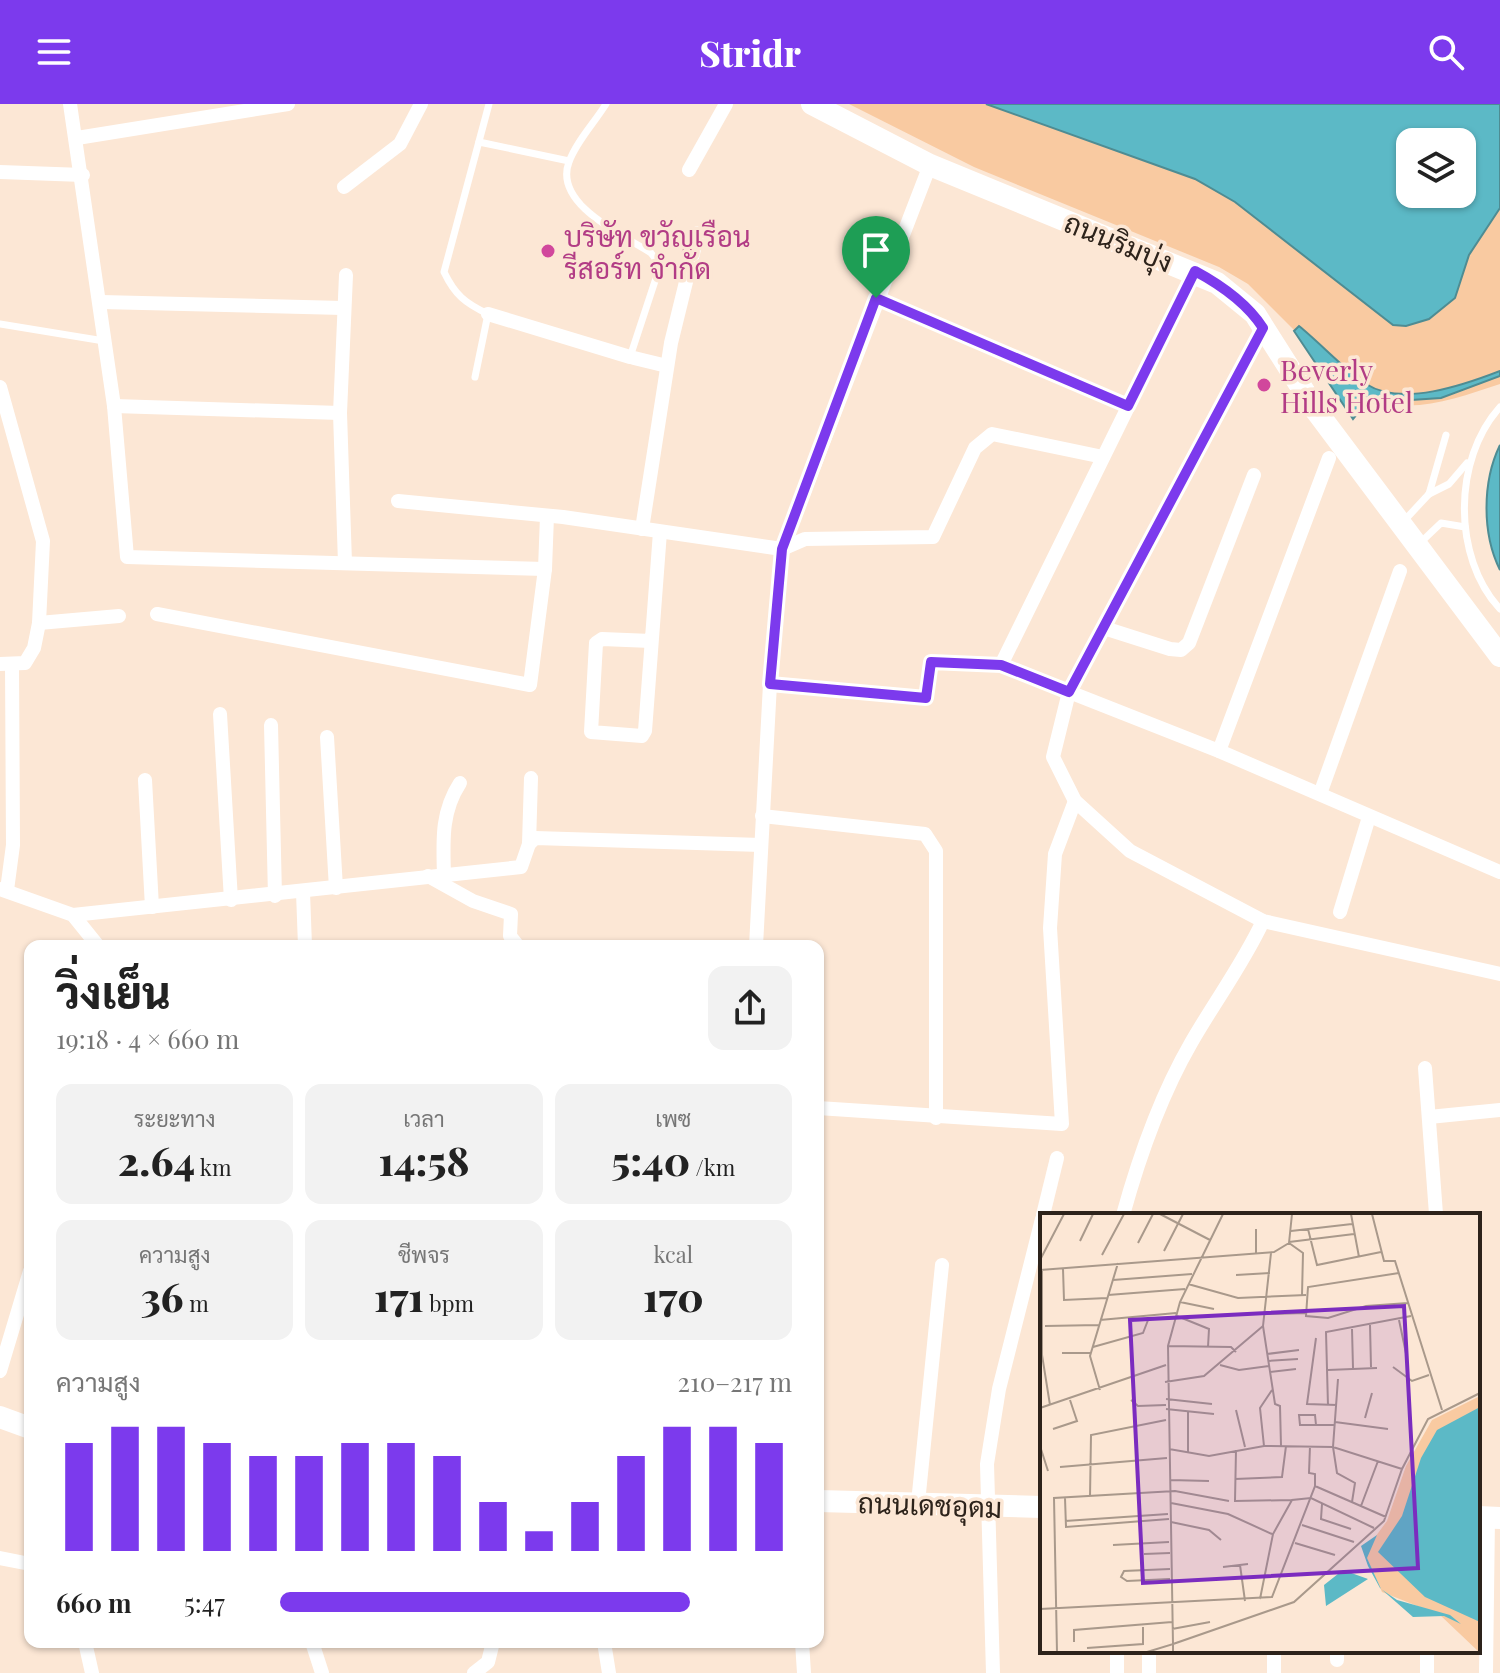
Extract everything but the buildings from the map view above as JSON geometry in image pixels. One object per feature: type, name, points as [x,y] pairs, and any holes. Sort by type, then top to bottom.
[{"type":"main road","name":"ถนนริมบุ่ง","points":[[812,104],[930,165],[1195,271],[1217,283],[1255,314],[1317,412],[1500,656]]},
{"type":"main road","points":[[0,1417],[24,1426]]},
{"type":"main road","name":"ถนนเดชอุดม","points":[[824,1501],[1040,1507]]},
{"type":"street","points":[[70,104],[101,302],[127,557],[545,569]]},
{"type":"street","points":[[77,138],[288,104]]},
{"type":"street","points":[[344,187],[400,144],[421,104]]},
{"type":"street","points":[[689,170],[726,104]]},
{"type":"street","points":[[756,940],[770,684],[782,549],[876,298],[930,165]]},
{"type":"street","points":[[0,172],[83,175]]},
{"type":"street","points":[[642,529],[667,366],[698,233]]},
{"type":"street","points":[[1001,665],[1195,271]]},
{"type":"street","points":[[345,563],[340,413],[346,275]]},
{"type":"street","points":[[876,298],[1128,406]]},
{"type":"street","points":[[101,302],[343,308]]},
{"type":"street","points":[[488,314],[667,366]]},
{"type":"street","points":[[1263,328],[1069,692],[1053,757],[1075,801],[1130,851],[1263,921],[1500,974]]},
{"type":"street","points":[[0,387],[43,541],[39,623],[34,648],[25,663],[6,665],[13,845],[4,889],[73,915],[275,896],[521,867],[529,844],[531,778]]},
{"type":"street","points":[[114,406],[340,413]]},
{"type":"street","points":[[398,501],[547,516],[782,549],[805,539],[933,537],[975,448],[992,434],[1103,457]]},
{"type":"street","points":[[1219,751],[1329,458]]},
{"type":"street","points":[[1104,628],[1170,649],[1181,650],[1189,643],[1254,475]]},
{"type":"street","points":[[157,614],[530,685],[545,569],[547,516]]},
{"type":"street","points":[[651,641],[602,639],[596,643],[592,665],[591,732],[638,736],[645,731],[660,532]]},
{"type":"street","points":[[1320,794],[1400,571]]},
{"type":"street","points":[[39,623],[119,616]]},
{"type":"street","points":[[770,684],[926,698],[931,662],[1001,665],[1219,751],[1500,872]]},
{"type":"street","points":[[220,714],[231,900]]},
{"type":"street","points":[[271,725],[275,896]]},
{"type":"street","points":[[327,737],[336,888]]},
{"type":"street","points":[[145,780],[152,907]]},
{"type":"street","points":[[444,875],[443,824],[451,797],[460,783]]},
{"type":"street","points":[[824,1109],[1062,1124],[1050,928],[1055,854],[1075,801]]},
{"type":"street","points":[[762,816],[925,834],[936,851],[936,1118]]},
{"type":"street","points":[[1340,912],[1369,817]]},
{"type":"street","points":[[529,844],[535,838],[761,845]]},
{"type":"street","points":[[428,876],[473,901],[511,914],[510,936],[513,940]]},
{"type":"street","points":[[303,892],[305,940]]},
{"type":"street","points":[[73,915],[93,940]]},
{"type":"street","points":[[1124,1213],[1135,1169],[1190,1045],[1247,955],[1263,921]]},
{"type":"street","points":[[1425,1068],[1436,1213]]},
{"type":"street","points":[[1429,1117],[1500,1110]]},
{"type":"street","points":[[1043,1213],[1057,1158]]},
{"type":"street","points":[[993,1673],[987,1464],[999,1389],[1040,1225]]},
{"type":"street","points":[[918,1503],[942,1265]]},
{"type":"street","points":[[0,1371],[24,1291]]},
{"type":"street","points":[[1486,1673],[1489,1517]]},
{"type":"street","points":[[0,1558],[24,1563]]},
{"type":"street","points":[[86,1648],[92,1673]]},
{"type":"street","points":[[314,1648],[322,1673]]},
{"type":"street","points":[[474,1673],[488,1662],[492,1648]]},
{"type":"street","points":[[605,1648],[609,1673]]},
{"type":"street","points":[[802,1648],[804,1673]]},
{"type":"lane","points":[[475,377],[488,314],[464,302],[453,291],[444,272],[489,104]]},
{"type":"lane","points":[[606,104],[569,161],[567,173],[571,192],[580,207],[651,253],[657,261],[658,272],[632,357]]},
{"type":"lane","points":[[479,142],[569,161]]},
{"type":"lane","points":[[0,324],[106,342]]},
{"type":"lane","points":[[1401,525],[1429,494],[1455,479],[1500,407]]},
{"type":"lane","points":[[1483,433],[1468,468],[1465,527],[1477,572],[1500,609]]},
{"type":"lane","points":[[1429,494],[1446,435]]},
{"type":"lane","points":[[1417,546],[1441,523],[1465,527]]},
{"type":"shaded area","points":[[849,104],[1500,104],[1500,384],[1426,404],[1408,406],[1372,399],[1354,390],[1248,284],[1219,267],[974,167]]},
{"type":"water","points":[[986,104],[1500,104],[1500,208],[1469,255],[1455,298],[1429,319],[1406,326],[1393,325],[1235,202],[1195,179]]},
{"type":"water","points":[[1299,326],[1358,379],[1381,391],[1415,394],[1451,387],[1500,371],[1500,376],[1441,398],[1366,403],[1353,419],[1294,331]]},
{"type":"water","points":[[1500,445],[1500,570],[1490,540],[1486,508],[1490,475]]},
{"type":"place","name":"บริษัท ขวัญเรือน รีสอร์ท จำกัด","points":[[548,251]]},
{"type":"place","name":"Beverly Hills Hotel","points":[[1264,385]]},
{"type":"route","points":[[1195,271],[1217,283],[1255,314],[1263,328],[1069,692],[1001,665],[931,662],[926,698],[770,684],[782,549],[876,298],[1128,406],[1195,271]]}]
